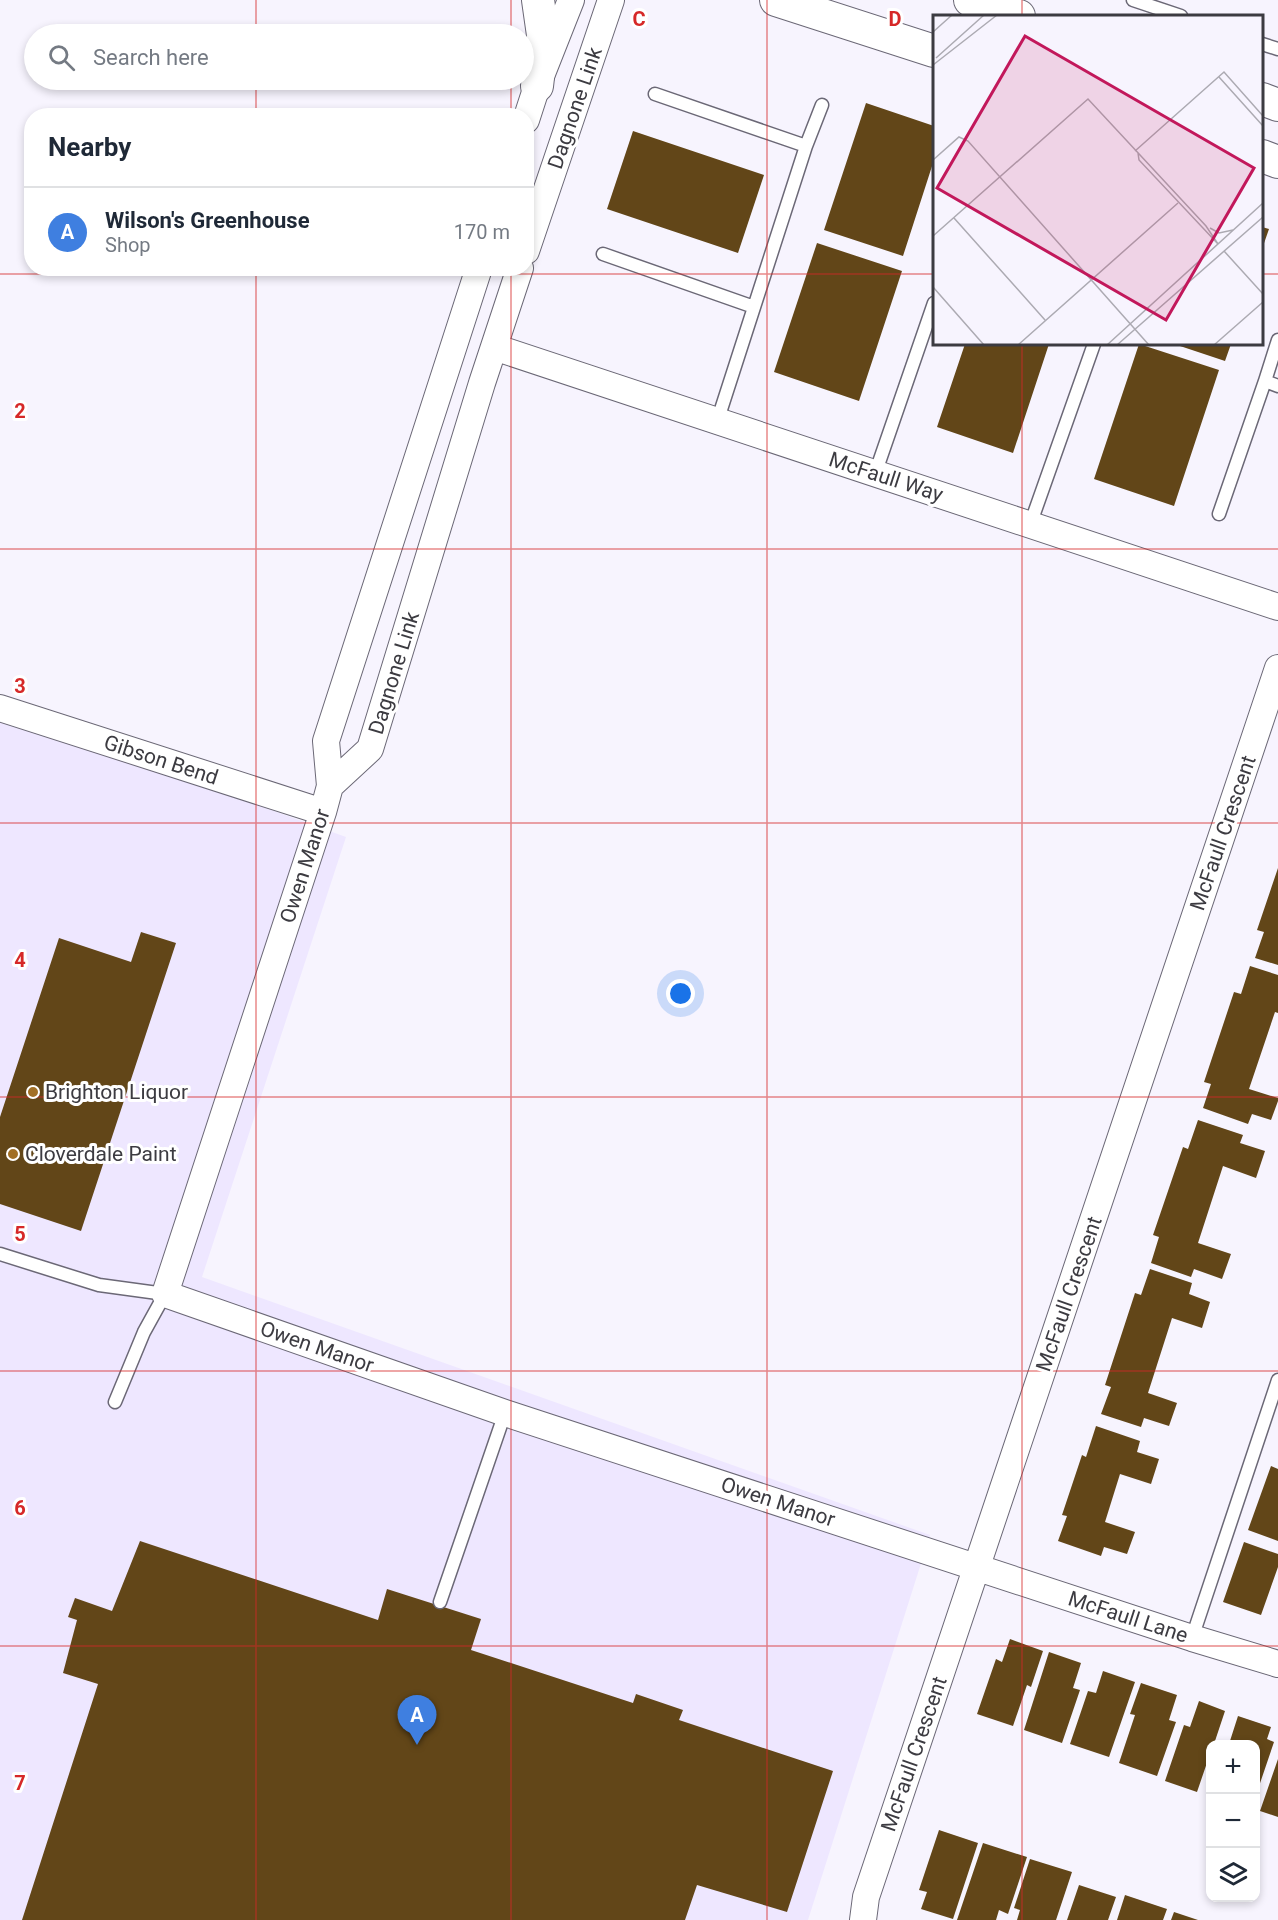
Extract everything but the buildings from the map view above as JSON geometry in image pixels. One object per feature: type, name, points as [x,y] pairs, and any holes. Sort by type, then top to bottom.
[{"type":"street","points":[[537,86],[543,35],[538,0]]},
{"type":"street","name":"Dagnone Link","points":[[530,108],[571,0]]},
{"type":"street","name":"Dagnone Link","points":[[534,227],[611,0]]},
{"type":"street","points":[[776,0],[933,51]]},
{"type":"street","points":[[970,0],[1015,15]]},
{"type":"street","points":[[1263,99],[1278,105]]},
{"type":"street","points":[[1263,156],[1278,162]]},
{"type":"street","name":"Dagnone Link","points":[[330,786],[326,741],[476,276]]},
{"type":"street","name":"Dagnone Link","points":[[330,786],[370,749],[517,276]]},
{"type":"street","name":"McFaull Way","points":[[494,347],[1278,607]]},
{"type":"street","name":"McFaull Crescent","points":[[863,1920],[866,1897],[1278,668]]},
{"type":"street","name":"Gibson Bend","points":[[0,708],[323,812]]},
{"type":"street","name":"Owen Manor","points":[[330,786],[165,1294],[505,1413],[978,1567]]},
{"type":"street","name":"McFaull Lane","points":[[978,1567],[1278,1664]]},
{"type":"lane","points":[[1133,0],[1178,15]]},
{"type":"lane","points":[[1263,44],[1278,49]]},
{"type":"lane","points":[[655,94],[806,146]]},
{"type":"lane","points":[[717,422],[806,146],[822,105]]},
{"type":"lane","points":[[603,254],[754,307]]},
{"type":"lane","points":[[875,474],[933,306]]},
{"type":"lane","points":[[1219,514],[1278,340]]},
{"type":"lane","points":[[1030,525],[1094,345]]},
{"type":"lane","points":[[1265,381],[1278,386]]},
{"type":"lane","points":[[0,1254],[99,1285],[165,1294],[144,1332],[115,1402]]},
{"type":"lane","points":[[1192,1638],[1278,1380]]},
{"type":"lane","points":[[440,1602],[505,1413]]},
{"type":"shaded area","points":[[0,712],[346,837],[202,1277],[930,1535],[808,1920],[0,1920]]},
{"type":"place","name":"Brighton Liquor","points":[[33,1092]]},
{"type":"place","name":"Cloverdale Paint","points":[[13,1154]]},
{"type":"place","name":"Wilson's Greenhouse","points":[[417,1745]]}]
